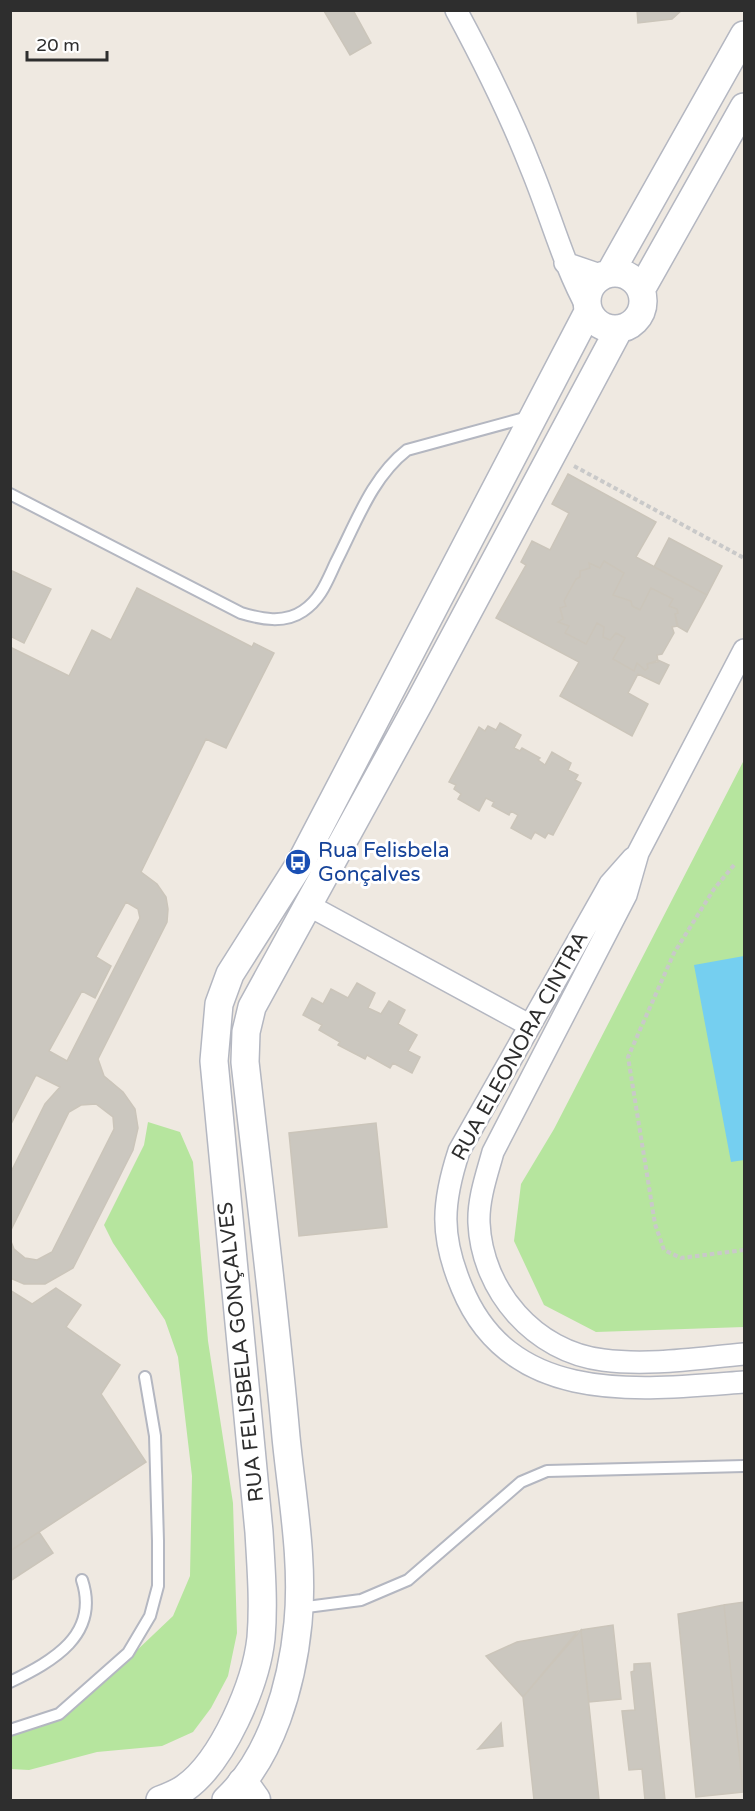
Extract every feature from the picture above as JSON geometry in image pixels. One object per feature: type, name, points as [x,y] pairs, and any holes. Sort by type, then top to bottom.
[{"type":"street","points":[[456,10],[491,74],[527,159],[565,263],[588,310],[596,322],[606,328],[619,329],[634,322],[639,315],[643,307],[641,290],[634,279],[622,273],[606,275],[595,281],[587,295],[588,310]]},
{"type":"street","points":[[606,275],[744,35]]},
{"type":"street","points":[[641,290],[744,107]]},
{"type":"street","points":[[565,263],[606,275]]},
{"type":"street","name":"RUA FELISBELA GONÇALVES","points":[[160,1800],[185,1788],[210,1762],[241,1705],[252,1676],[260,1640],[263,1603],[259,1532],[214,1061],[219,1004],[230,974],[307,852],[402,675],[588,310]]},
{"type":"street","name":"RUA FELISBELA GONÇALVES","points":[[242,1794],[277,1714],[288,1677],[298,1608],[299,1571],[277,1340],[245,1062],[246,1032],[252,1007],[619,329]]},
{"type":"street","name":"RUA ELEONORA CINTRA","points":[[744,651],[638,853],[626,895],[494,1152],[483,1188],[479,1223],[485,1256],[497,1288],[509,1308],[533,1330],[566,1351],[602,1360],[656,1362],[744,1354]]},
{"type":"street","name":"RUA ELEONORA CINTRA","points":[[638,853],[610,884],[459,1151],[447,1187],[444,1225],[450,1261],[467,1301],[483,1328],[517,1358],[549,1375],[596,1387],[643,1389],[744,1382]]},
{"type":"street","points":[[308,904],[529,1025]]},
{"type":"lane","points":[[10,494],[241,613],[264,620],[284,619],[302,613],[319,598],[365,504],[392,461],[407,450],[534,416]]},
{"type":"lane","points":[[10,1730],[59,1714],[128,1653],[150,1616],[158,1586],[158,1541],[155,1436],[145,1377]]},
{"type":"lane","points":[[298,1608],[361,1600],[408,1581],[521,1482],[547,1471],[744,1466]]},
{"type":"lane","points":[[10,1682],[43,1666],[79,1631],[86,1617],[88,1599],[82,1580]]},
{"type":"path","points":[[552,454],[744,558]]},
{"type":"path","points":[[734,865],[714,889],[674,953],[628,1057],[655,1224],[664,1250],[681,1258],[744,1250]]},
{"type":"green space","points":[[744,760],[744,1327],[596,1332],[544,1305],[514,1241],[521,1184],[554,1129]]},
{"type":"green space","points":[[148,1122],[180,1132],[193,1162],[208,1341],[233,1503],[237,1633],[228,1676],[211,1708],[193,1732],[162,1746],[97,1752],[29,1770],[11,1769],[10,1732],[88,1693],[173,1616],[190,1576],[192,1476],[178,1357],[165,1320],[113,1243],[104,1225],[144,1145]]},
{"type":"water","points":[[744,956],[744,1160],[731,1162],[694,965]]},
{"type":"building","points":[[353,10],[371,43],[350,55],[324,11]]},
{"type":"building","points":[[637,10],[682,10],[672,19],[638,23]]},
{"type":"building","points":[[568,474],[656,522],[636,557],[707,595],[687,632],[677,626],[675,614],[678,613],[677,609],[669,606],[673,599],[651,588],[640,610],[632,606],[631,601],[613,595],[624,573],[604,561],[600,568],[589,563],[590,568],[580,571],[580,577],[576,579],[564,601],[566,606],[560,608],[563,619],[558,622],[569,626],[565,633],[586,644],[597,623],[604,627],[603,637],[610,640],[616,633],[625,638],[613,659],[634,671],[637,663],[645,670],[648,668],[647,664],[658,660],[669,665],[659,684],[638,674],[628,693],[648,704],[632,736],[560,696],[579,662],[496,618],[526,565],[521,562],[532,541],[550,550],[569,513],[552,504]]},
{"type":"building","points":[[669,538],[722,566],[707,595],[654,567]]},
{"type":"building","points":[[604,561],[624,573],[613,595],[631,601],[632,606],[640,610],[651,588],[673,599],[669,606],[677,609],[678,613],[675,614],[678,626],[672,627],[674,633],[662,654],[657,655],[658,662],[647,664],[648,668],[645,670],[637,663],[634,671],[613,659],[625,638],[616,633],[610,640],[603,637],[604,627],[597,623],[586,644],[565,633],[569,626],[558,622],[563,619],[560,608],[566,606],[564,601],[576,579],[580,577],[580,571],[590,568],[589,563],[600,568]]},
{"type":"building","points":[[10,570],[51,589],[24,643],[10,636]]},
{"type":"building","points":[[137,588],[252,647],[254,643],[274,653],[226,748],[206,739],[141,872],[157,884],[166,897],[167,922],[98,1059],[104,1076],[123,1092],[135,1109],[138,1128],[133,1150],[73,1268],[45,1284],[24,1284],[10,1278],[10,1239],[14,1249],[25,1258],[37,1260],[52,1252],[114,1129],[113,1117],[96,1104],[81,1105],[69,1112],[10,1232],[10,1174],[45,1104],[60,1087],[36,1075],[10,1126],[10,647],[69,676],[92,630],[111,640]],"holes":[[[126,902],[138,909],[140,918],[67,1061],[49,1051],[82,991],[95,998],[111,966],[96,957]]]},
{"type":"building","points":[[500,723],[521,735],[514,748],[520,751],[522,748],[540,758],[538,760],[545,765],[552,752],[571,763],[568,770],[578,775],[575,780],[581,783],[553,835],[548,833],[545,838],[535,832],[531,839],[511,828],[518,815],[511,811],[509,815],[492,806],[494,802],[486,798],[479,811],[458,799],[461,794],[454,789],[456,785],[449,782],[479,727],[485,731],[488,726],[496,730]]},
{"type":"building","points":[[357,983],[375,993],[368,1008],[381,1014],[389,1001],[405,1010],[398,1024],[417,1035],[408,1051],[420,1057],[412,1073],[393,1063],[390,1068],[367,1055],[365,1059],[338,1045],[340,1042],[319,1030],[322,1025],[303,1015],[312,998],[323,1004],[331,989],[348,998]]},
{"type":"building","points":[[376,1123],[387,1227],[299,1236],[289,1133]]},
{"type":"building","points":[[56,1288],[81,1305],[66,1327],[120,1365],[101,1394],[146,1462],[10,1551],[10,1290],[32,1304]]},
{"type":"building","points":[[39,1532],[53,1553],[10,1581],[10,1551]]},
{"type":"building","points":[[744,1602],[744,1792],[743,1792],[724,1605]]},
{"type":"building","points":[[724,1605],[743,1792],[696,1797],[678,1614]]},
{"type":"building","points":[[613,1625],[621,1699],[589,1702],[581,1630]]},
{"type":"building","points":[[581,1630],[599,1800],[534,1800],[523,1697]]},
{"type":"building","points":[[578,1631],[523,1697],[486,1656],[517,1642]]},
{"type":"building","points":[[650,1663],[665,1800],[645,1800],[642,1769],[629,1770],[622,1711],[635,1710],[631,1672],[634,1671],[634,1664]]},
{"type":"building","points":[[501,1723],[503,1746],[478,1749],[479,1748]]},
{"type":"place","name":"Rua Felisbela Gonçalves","points":[[298,862]]}]
